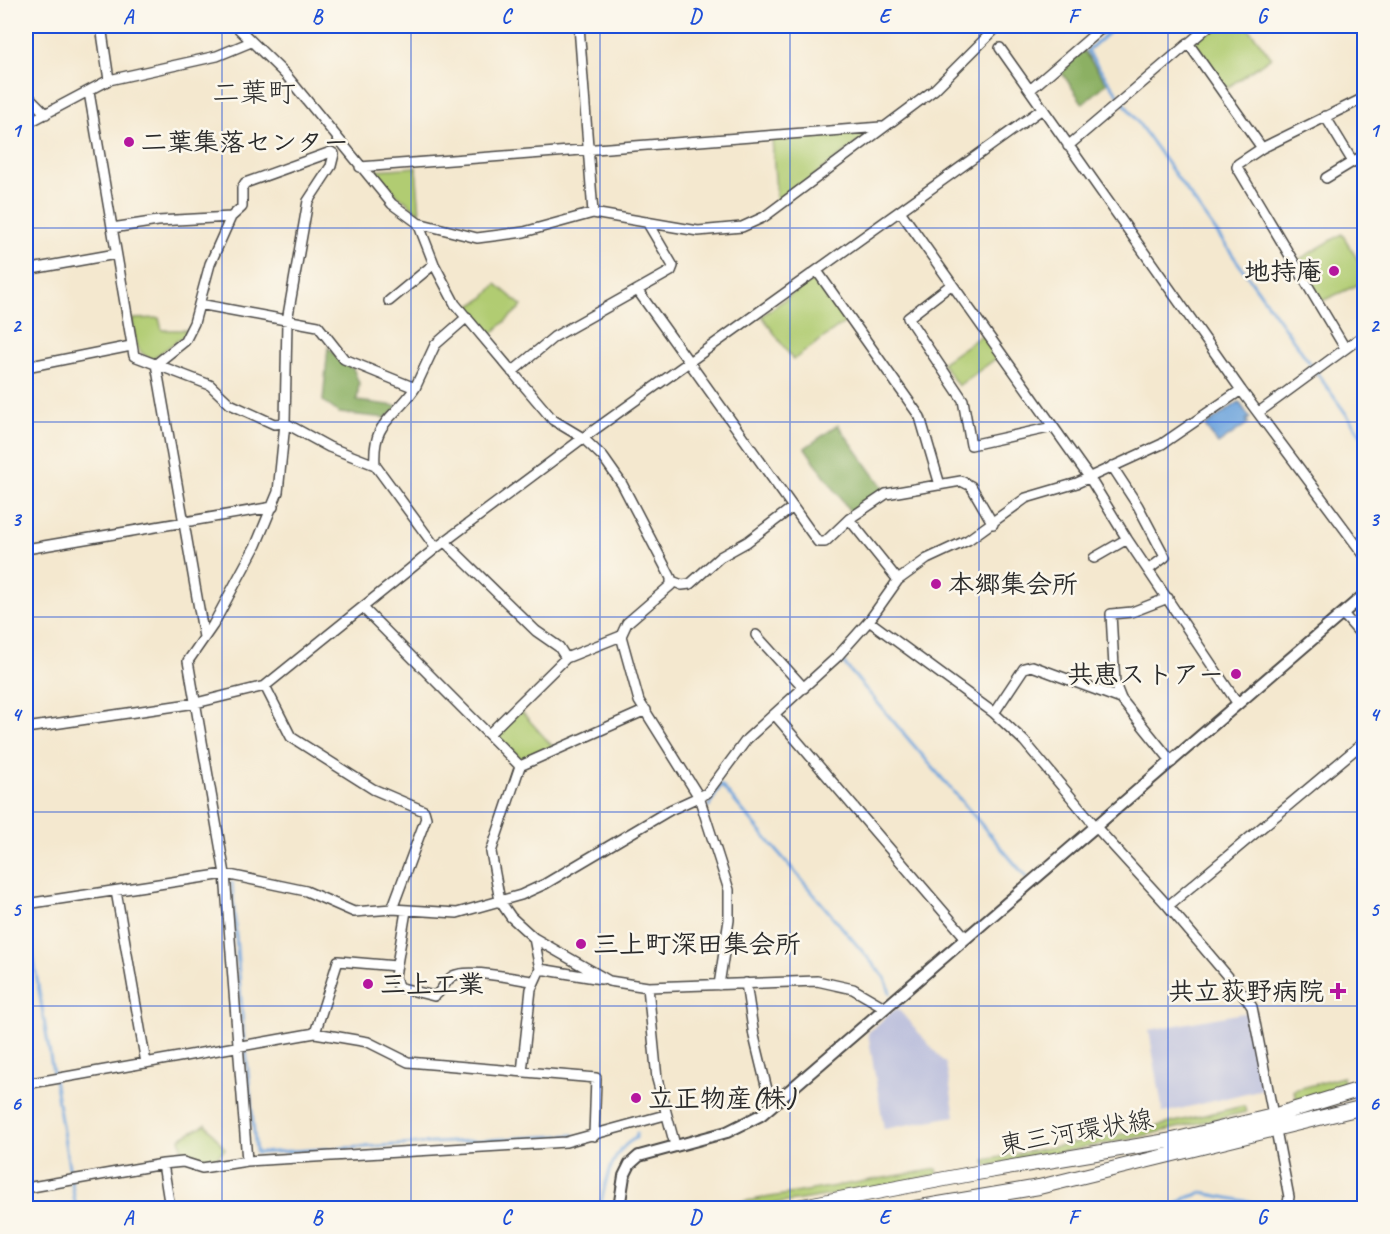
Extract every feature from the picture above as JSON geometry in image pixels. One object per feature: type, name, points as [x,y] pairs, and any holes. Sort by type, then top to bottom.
[{"type":"main road","name":"東三河環状線","points":[[915,1209],[1039,1187],[1274,1123],[1365,1088]]},
{"type":"main road","name":"東三河環状線","points":[[792,1209],[971,1174],[1365,1107]]},
{"type":"street","points":[[101,26],[110,80]]},
{"type":"street","points":[[236,26],[286,75],[392,204],[418,223],[477,238],[524,232],[593,213],[698,231],[742,227],[764,217],[934,90],[998,26]]},
{"type":"street","points":[[579,26],[593,213]]},
{"type":"street","points":[[1030,90],[1104,26]]},
{"type":"street","points":[[1068,146],[1209,26]]},
{"type":"street","points":[[26,124],[110,80],[217,56],[251,42]]},
{"type":"street","points":[[1188,43],[1262,148]]},
{"type":"street","points":[[1000,48],[1241,390],[1365,555]]},
{"type":"street","points":[[89,92],[134,356],[210,385],[230,404],[274,424],[285,423],[329,447],[375,465],[436,548]]},
{"type":"street","points":[[26,94],[46,114]]},
{"type":"street","points":[[1345,348],[1237,167],[1262,148],[1365,98]]},
{"type":"street","points":[[26,728],[196,703],[264,686],[436,548],[446,543],[583,438],[1042,109]]},
{"type":"street","points":[[1324,116],[1353,162]]},
{"type":"street","points":[[360,167],[884,127]]},
{"type":"street","points":[[156,364],[185,341],[194,323],[210,264],[231,217],[242,207],[242,188],[245,183],[331,152],[334,154],[331,166],[308,201],[287,321],[285,423],[281,478],[273,507],[256,545],[188,661],[225,874],[247,1161]]},
{"type":"street","points":[[1326,178],[1365,155]]},
{"type":"street","points":[[900,211],[1089,477],[1127,539],[1238,704]]},
{"type":"street","points":[[112,228],[158,221],[231,217]]},
{"type":"street","points":[[512,372],[554,338],[671,271],[673,266],[647,222]]},
{"type":"street","points":[[418,223],[434,264],[455,304],[553,420],[583,438],[603,457],[622,484],[672,581],[682,585],[690,584],[720,557],[747,542],[793,507]]},
{"type":"street","points":[[26,270],[116,254]]},
{"type":"street","points":[[389,301],[434,264]]},
{"type":"street","points":[[817,271],[920,417],[940,485]]},
{"type":"street","points":[[952,284],[908,318],[963,400],[971,445],[1053,427]]},
{"type":"street","points":[[638,291],[818,542],[829,539],[849,519],[886,494],[966,482],[978,495],[993,524]]},
{"type":"street","points":[[199,304],[318,326],[344,359],[415,388]]},
{"type":"street","points":[[375,465],[374,446],[377,434],[415,388],[435,345],[467,317]]},
{"type":"street","points":[[1259,412],[1365,335]]},
{"type":"street","points":[[26,367],[131,346]]},
{"type":"street","points":[[156,364],[204,637]]},
{"type":"street","points":[[26,904],[225,874],[306,891],[354,912],[393,909],[457,913],[500,901],[545,884],[670,810],[708,793],[747,739],[804,688],[869,621],[898,580],[927,559],[968,540],[1026,498],[1077,483],[1162,444],[1241,390]]},
{"type":"street","points":[[1112,466],[1138,506],[1165,557],[1148,570]]},
{"type":"street","points":[[26,549],[273,507]]},
{"type":"street","points":[[849,519],[898,580]]},
{"type":"street","points":[[1094,558],[1127,539]]},
{"type":"street","points":[[446,543],[536,631],[559,647],[566,658]]},
{"type":"street","points":[[672,581],[627,623],[621,636],[633,687],[699,797],[729,890],[729,920],[718,985]]},
{"type":"street","points":[[619,1209],[620,1190],[630,1164],[645,1153],[733,1130],[761,1115],[1365,595]]},
{"type":"street","points":[[1168,598],[1132,612],[1111,614],[1114,684],[1121,699],[1172,762]]},
{"type":"street","points":[[363,608],[520,766]]},
{"type":"street","points":[[1344,615],[1365,638]]},
{"type":"street","points":[[869,621],[994,713],[1024,741],[1096,828],[1168,906],[1252,1007],[1289,1197],[1288,1207]]},
{"type":"street","points":[[756,635],[804,688]]},
{"type":"street","points":[[489,734],[566,658],[621,636]]},
{"type":"street","points":[[994,713],[1027,666],[1091,686],[1121,699]]},
{"type":"street","points":[[264,686],[291,736],[373,789],[423,811],[426,818],[393,909]]},
{"type":"street","points":[[609,981],[534,938],[511,916],[500,901],[490,852],[520,766],[646,710]]},
{"type":"street","points":[[775,715],[966,938]]},
{"type":"street","points":[[1168,906],[1365,742]]},
{"type":"street","points":[[116,891],[146,1063]]},
{"type":"street","points":[[406,910],[396,966],[398,987],[434,996],[439,994],[450,978],[462,974],[533,981]]},
{"type":"street","points":[[522,1072],[533,981],[540,969],[534,938]]},
{"type":"street","points":[[315,1033],[338,961],[396,966]]},
{"type":"street","points":[[540,969],[648,987],[829,982],[853,989],[884,1007]]},
{"type":"street","points":[[746,983],[754,1036],[771,1106]]},
{"type":"street","points":[[648,987],[651,1040],[665,1115],[675,1145]]},
{"type":"street","points":[[26,1084],[315,1033],[368,1042],[408,1062],[596,1078],[594,1136]]},
{"type":"street","points":[[26,1188],[183,1162],[202,1168],[247,1161],[566,1142],[665,1115]]},
{"type":"street","points":[[163,1164],[170,1209]]},
{"type":"shaded area","points":[[895,1009],[899,1010],[946,1064],[955,1116],[884,1129],[868,1033]]},
{"type":"shaded area","points":[[1249,1012],[1263,1089],[1163,1113],[1149,1030]]},
{"type":"green space","points":[[1214,26],[1247,26],[1271,57],[1227,88],[1194,42]]},
{"type":"green space","points":[[1083,50],[1107,83],[1083,104],[1060,70]]},
{"type":"green space","points":[[871,132],[777,204],[772,139]]},
{"type":"green space","points":[[416,167],[420,213],[378,179],[376,170]]},
{"type":"green space","name":"地持庵","points":[[1342,234],[1364,270],[1364,282],[1322,301],[1298,260]]},
{"type":"green space","points":[[817,276],[848,320],[793,360],[762,316]]},
{"type":"green space","points":[[496,284],[522,306],[488,337],[466,309],[485,297]]},
{"type":"green space","points":[[159,318],[162,330],[188,330],[184,336],[152,359],[138,348],[132,319]]},
{"type":"green space","points":[[982,335],[998,357],[958,386],[942,363]]},
{"type":"green space","points":[[328,347],[343,363],[353,368],[359,383],[357,401],[398,406],[386,418],[339,413],[323,401]]},
{"type":"green space","points":[[838,425],[885,490],[851,513],[805,448]]},
{"type":"green space","points":[[520,710],[554,748],[523,761],[498,737],[497,733]]},
{"type":"green space","points":[[1343,1077],[1345,1087],[1296,1101],[1294,1090]]},
{"type":"green space","points":[[1244,1106],[1246,1112],[1129,1139],[986,1166],[985,1160],[1127,1133]]},
{"type":"green space","points":[[206,1124],[225,1149],[206,1163],[183,1156],[180,1138]]},
{"type":"green space","points":[[937,1169],[938,1175],[822,1197],[763,1205],[704,1208]]},
{"type":"water","points":[[1239,402],[1250,418],[1246,420],[1248,423],[1218,444],[1205,426]]},
{"type":"waterway","points":[[1116,26],[1087,51],[1364,439]]},
{"type":"waterway","points":[[841,660],[1027,878]]},
{"type":"waterway","points":[[709,806],[721,785],[885,978],[890,993]]},
{"type":"waterway","points":[[232,883],[244,1041]]},
{"type":"waterway","points":[[26,914],[76,1208]]},
{"type":"waterway","points":[[246,1051],[256,1153],[574,1135]]},
{"type":"waterway","points":[[600,1208],[610,1169],[627,1143],[636,1138],[637,1133]]},
{"type":"waterway","points":[[1172,1208],[1186,1198],[1202,1193],[1283,1208]]},
{"type":"place","name":"二葉集落センター","points":[[129,142]]},
{"type":"place","name":"地持庵","points":[[1334,271]]},
{"type":"place","name":"本郷集会所","points":[[936,584]]},
{"type":"place","name":"共恵ストアー","points":[[1236,674]]},
{"type":"place","name":"三上町深田集会所","points":[[581,944]]},
{"type":"place","name":"三上工業","points":[[368,984]]},
{"type":"place","name":"共立荻野病院","points":[[1338,991]]},
{"type":"place","name":"立正物産(株)","points":[[636,1098]]},
{"type":"district","name":"二葉町","points":[[254,92]]}]
